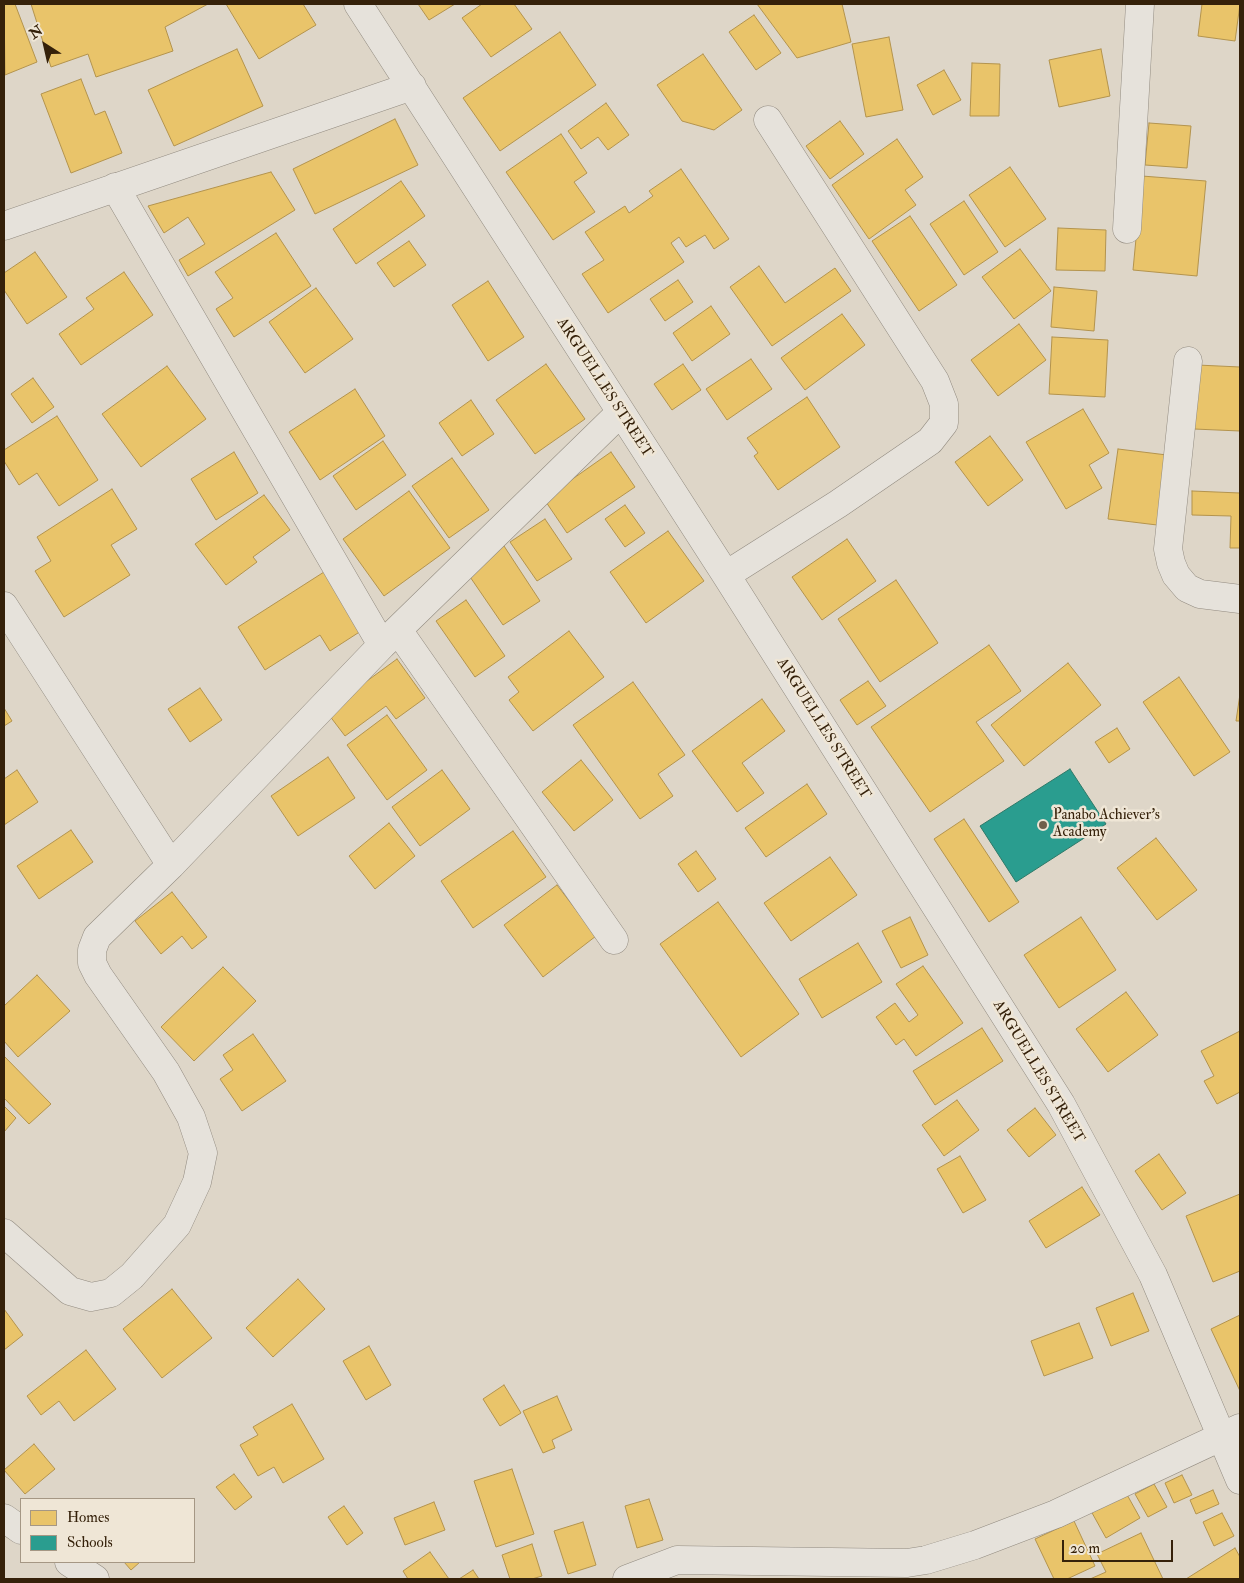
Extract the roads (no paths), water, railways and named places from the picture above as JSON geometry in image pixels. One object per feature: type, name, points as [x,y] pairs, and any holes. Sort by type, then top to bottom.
[{"type":"street","name":"ARGUELLES STREET","points":[[358,4],[726,575],[1061,1104],[1153,1275],[1231,1432],[1240,1480]]},
{"type":"street","points":[[1127,229],[1140,4]]},
{"type":"street","points":[[4,226],[412,86]]},
{"type":"street","points":[[726,575],[930,441],[944,423],[944,404],[935,381],[768,120]]},
{"type":"street","points":[[115,187],[390,638],[614,940]]},
{"type":"street","points":[[1188,361],[1168,549],[1176,574],[1187,588],[1200,594],[1240,599]]},
{"type":"street","points":[[4,1233],[70,1291],[91,1297],[111,1293],[132,1276],[177,1225],[197,1182],[203,1153],[191,1118],[166,1072],[106,990],[92,963],[92,950],[98,937],[171,865],[390,638],[620,413]]},
{"type":"street","points":[[4,606],[171,865]]},
{"type":"street","points":[[627,1579],[677,1560],[907,1563],[930,1570],[975,1545],[1056,1514],[1231,1432]]},
{"type":"street","points":[[4,1518],[20,1529]]},
{"type":"street","points":[[70,1563],[95,1579]]},
{"type":"place","name":"Panabo Achiever's Academy","points":[[1043,825]]}]
